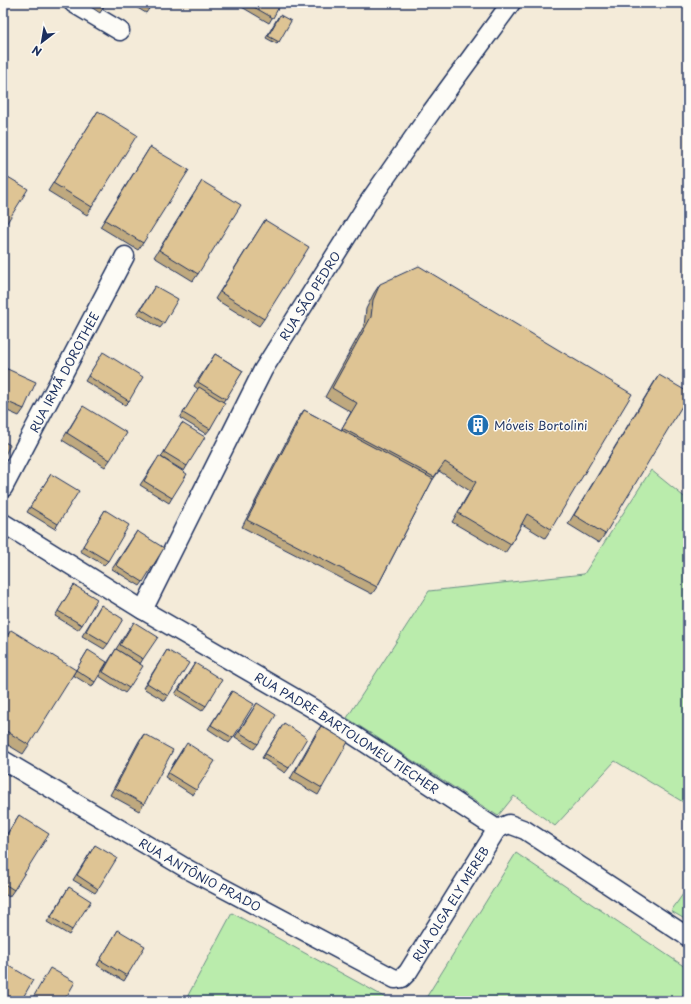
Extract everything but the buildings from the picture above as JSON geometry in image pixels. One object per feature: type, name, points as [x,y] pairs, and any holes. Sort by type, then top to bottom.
[{"type":"street","points":[[73,3],[120,30]]},
{"type":"street","name":"RUA SÃO PEDRO","points":[[143,610],[263,370],[368,203],[432,111],[511,3]]},
{"type":"street","name":"RUA IRMÃ DOROTHEE","points":[[3,488],[125,256]]},
{"type":"street","name":"RUA PADRE BARTOLOMEU TIECHER","points":[[3,523],[143,610],[312,708],[497,829]]},
{"type":"street","name":"RUA ANTÔNIO PRADO","points":[[3,760],[189,870],[384,974],[395,979],[402,978]]},
{"type":"street","points":[[497,829],[509,824],[525,830],[688,937]]},
{"type":"street","name":"RUA OLGA ELY MEREB","points":[[402,978],[408,972],[497,829]]},
{"type":"green space","points":[[651,470],[688,500],[688,805],[615,761],[555,826],[514,796],[498,816],[347,718],[429,591],[584,574]]},
{"type":"green space","points":[[516,853],[688,969],[688,1001],[424,1001]]},
{"type":"green space","points":[[688,887],[688,921],[671,911]]},
{"type":"green space","points":[[232,913],[392,1001],[185,1001]]},
{"type":"place","name":"Móveis Bortolini","points":[[478,425]]}]
